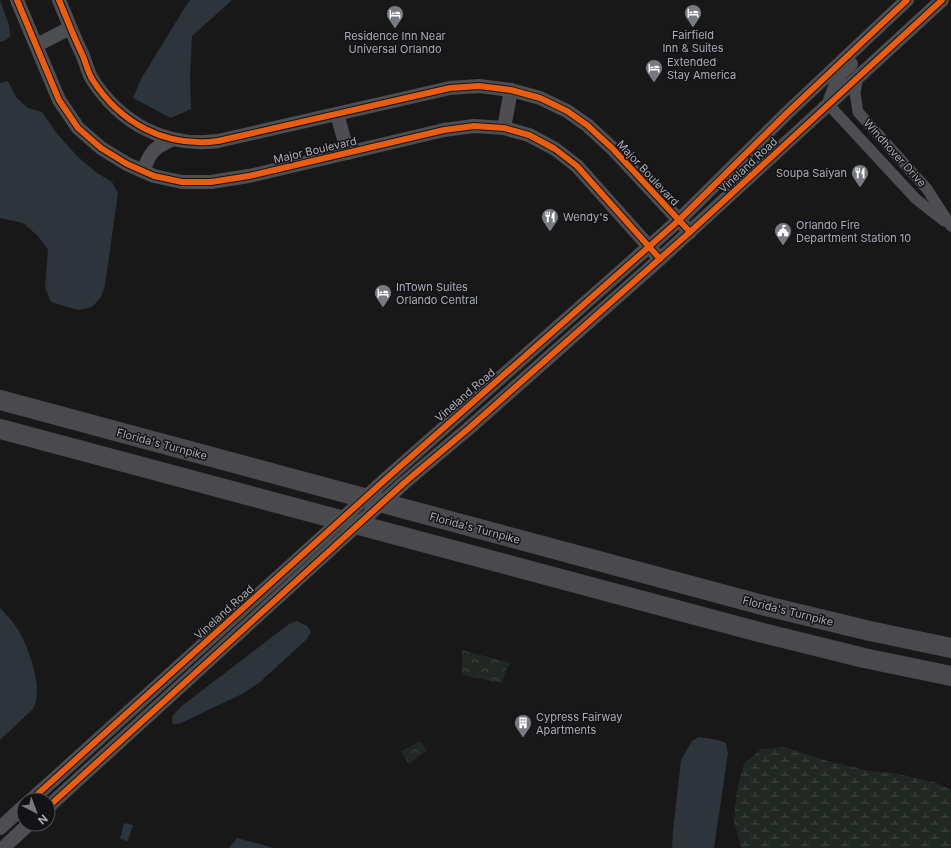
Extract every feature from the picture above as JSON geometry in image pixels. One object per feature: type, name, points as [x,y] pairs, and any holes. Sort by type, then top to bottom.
[{"type":"highway","name":"Florida's Turnpike","points":[[0,400],[766,606],[870,631],[951,648]]},
{"type":"highway","points":[[0,429],[759,632],[864,658],[951,676]]},
{"type":"highway","points":[[0,437],[56,444]]},
{"type":"street","name":"Major Boulevard","points":[[17,0],[59,100],[78,128],[101,148],[126,164],[154,176],[182,182],[211,182],[249,176],[444,130],[474,126],[504,128],[529,135],[555,149],[577,166],[660,259]]},
{"type":"street","name":"Major Boulevard","points":[[59,0],[92,78],[114,107],[141,128],[171,140],[199,143],[216,141],[450,88],[479,86],[511,90],[540,98],[567,111],[587,125],[612,148],[678,221],[690,232]]},
{"type":"street","name":"Vineland Road","points":[[40,792],[387,478],[650,247],[822,79],[907,0]]},
{"type":"street","name":"Vineland Road","points":[[56,800],[404,482],[468,429],[690,232],[942,0]]},
{"type":"street","points":[[828,104],[840,74],[870,45],[881,24]]},
{"type":"street","points":[[37,45],[70,28]]},
{"type":"street","name":"Windhover Drive","points":[[828,104],[916,199],[951,226],[927,189],[858,112],[855,94],[858,76]]},
{"type":"street","points":[[744,182],[776,140],[813,104],[822,79]]},
{"type":"street","points":[[504,128],[511,90]]},
{"type":"street","points":[[337,114],[348,153]]},
{"type":"street","points":[[143,171],[148,158],[156,147],[171,140]]},
{"type":"street","points":[[916,199],[927,189]]},
{"type":"street","points":[[93,744],[104,756]]},
{"type":"street","points":[[44,788],[46,792]]},
{"type":"street","points":[[0,828],[16,813]]},
{"type":"street","points":[[3,848],[21,832]]},
{"type":"green space","points":[[462,650],[511,663],[507,668],[502,683],[462,675]]},
{"type":"green space","points":[[420,741],[427,750],[409,764],[401,751]]},
{"type":"green space","points":[[784,747],[827,761],[870,771],[894,773],[937,783],[951,790],[951,848],[741,848],[734,820],[737,789],[744,764],[761,749]]},
{"type":"shaded area","points":[[0,0],[9,25],[10,36],[6,40],[0,42]]},
{"type":"shaded area","points":[[191,0],[232,0],[192,36],[190,78],[191,109],[171,118],[133,98],[141,79],[187,4]]},
{"type":"shaded area","points":[[8,81],[16,97],[28,108],[42,112],[58,135],[78,157],[97,173],[112,182],[118,193],[105,285],[101,297],[92,307],[78,310],[51,302],[45,287],[48,249],[37,235],[23,223],[0,218],[0,83]]},
{"type":"shaded area","points":[[0,608],[9,617],[25,642],[35,673],[37,694],[36,703],[32,710],[0,740]]},
{"type":"shaded area","points":[[297,621],[307,626],[311,631],[307,639],[260,682],[244,693],[179,724],[173,724],[173,715],[183,705],[289,624]]},
{"type":"shaded area","points":[[699,737],[726,743],[728,753],[714,848],[672,848],[681,760],[692,741]]},
{"type":"shaded area","points":[[124,823],[133,825],[128,841],[120,839]]},
{"type":"shaded area","points":[[237,838],[274,848],[229,848]]},
{"type":"cycle path","points":[[17,0],[59,100],[78,128],[101,148],[127,164],[154,176],[182,182],[211,182],[249,176],[444,130],[474,126],[504,128],[529,135],[555,149],[577,166],[660,259]]},
{"type":"cycle path","points":[[59,0],[88,71],[103,95],[130,120],[162,136],[199,142],[218,141],[450,88],[479,86],[511,90],[540,98],[567,111],[587,125],[612,148],[690,232]]},
{"type":"cycle path","points":[[40,792],[387,478],[678,221],[787,113],[907,0]]},
{"type":"cycle path","points":[[56,800],[404,483],[468,429],[690,232],[942,0]]},
{"type":"place","name":"Fairfield Inn & Suites","points":[[693,28]]},
{"type":"place","name":"Residence Inn Near Universal Orlando","points":[[395,29]]},
{"type":"place","name":"Extended Stay America","points":[[654,83]]},
{"type":"place","name":"Soupa Saiyan","points":[[860,188]]},
{"type":"place","name":"Wendy's","points":[[550,232]]},
{"type":"place","name":"Orlando Fire Department Station 10","points":[[783,246]]},
{"type":"place","name":"InTown Suites Orlando Central","points":[[383,308]]},
{"type":"place","name":"Cypress Fairway Apartments","points":[[523,738]]}]
